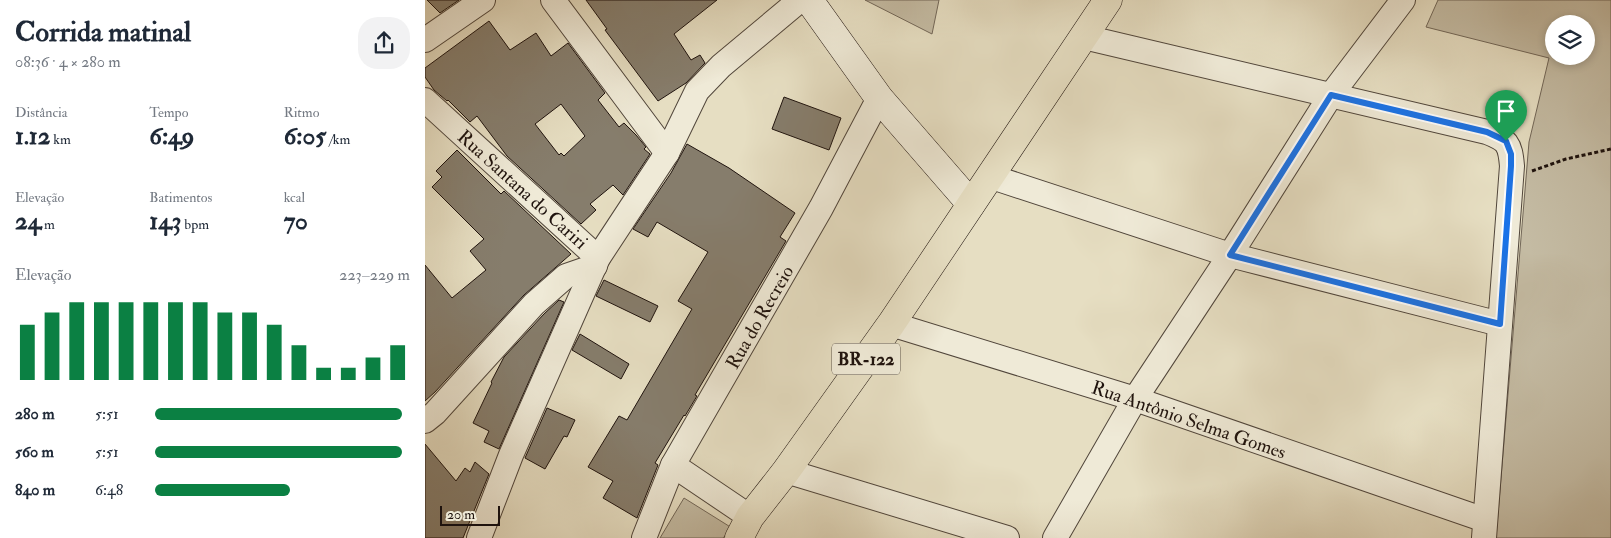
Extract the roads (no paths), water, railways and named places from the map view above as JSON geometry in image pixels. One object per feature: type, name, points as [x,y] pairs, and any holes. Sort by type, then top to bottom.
[{"type":"highway","name":"BR-122","points":[[745,528],[891,324],[1108,0]]},
{"type":"street","points":[[425,40],[483,0]]},
{"type":"street","points":[[553,0],[667,153]]},
{"type":"street","points":[[479,538],[511,455],[597,262],[667,153],[697,91],[721,66],[800,0]]},
{"type":"street","points":[[809,0],[879,98],[971,204]]},
{"type":"street","points":[[1055,538],[1135,399],[1230,255],[1331,95],[1403,0]]},
{"type":"street","points":[[1084,37],[1487,132],[1501,138],[1509,146],[1511,154],[1511,179],[1484,529]]},
{"type":"street","name":"Rua do Recreio","points":[[644,538],[673,465],[821,208],[879,98]]},
{"type":"street","name":"Rua Santana do Cariri","points":[[425,100],[597,262]]},
{"type":"street","points":[[989,176],[1230,255],[1500,324]]},
{"type":"street","points":[[428,413],[533,304],[566,276],[597,262]]},
{"type":"street","name":"Rua Antônio Selma Gomes","points":[[891,324],[1135,399],[1484,529]]},
{"type":"street","points":[[673,465],[745,528]]},
{"type":"street","points":[[787,471],[1007,538]]}]
